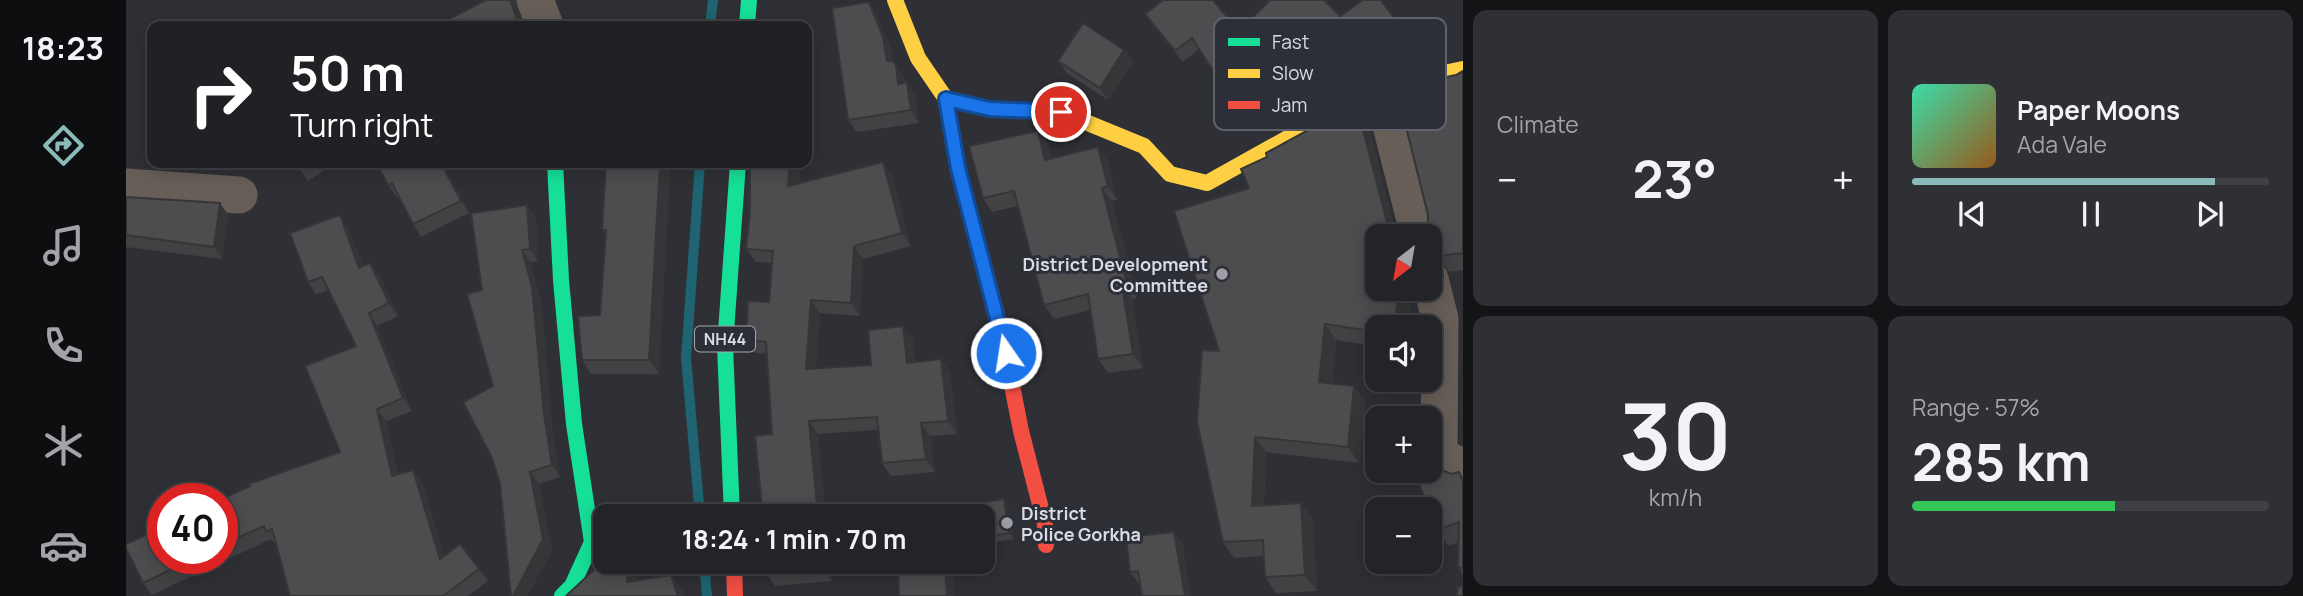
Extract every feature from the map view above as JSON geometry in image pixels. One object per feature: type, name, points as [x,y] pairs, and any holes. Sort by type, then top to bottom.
[{"type":"street","points":[[535,0],[543,21]]},
{"type":"street","points":[[747,21],[749,0]]},
{"type":"street","points":[[895,0],[918,58],[946,99],[958,168],[1001,330],[1021,431],[1045,524],[1046,545]]},
{"type":"street","points":[[946,99],[990,109],[1061,112],[1144,146],[1170,174],[1207,183],[1302,130]]},
{"type":"street","points":[[1392,130],[1416,224]]},
{"type":"street","points":[[555,168],[561,280],[574,424],[592,542],[572,586],[562,596]]},
{"type":"street","name":"NH44","points":[[732,504],[725,346],[738,168]]},
{"type":"street","points":[[126,187],[239,195]]},
{"type":"street","points":[[1436,301],[1440,319],[1439,455],[1463,468]]},
{"type":"street","points":[[734,574],[735,596]]},
{"type":"building","points":[[486,0],[510,0],[518,21],[445,21]]},
{"type":"building","points":[[1163,0],[1213,0],[1228,18],[1214,18],[1214,72],[1192,38],[1175,51],[1145,14]]},
{"type":"building","points":[[1270,0],[1324,0],[1340,16],[1363,0],[1381,0],[1394,18],[1252,18]]},
{"type":"building","points":[[869,2],[883,37],[887,61],[893,61],[896,65],[898,84],[907,82],[911,110],[848,120],[832,8]]},
{"type":"building","points":[[1083,23],[1124,50],[1100,88],[1058,61]]},
{"type":"building","points":[[1463,71],[1463,253],[1442,256],[1442,224],[1428,224],[1407,131],[1446,130],[1446,77]]},
{"type":"building","points":[[1308,130],[1363,130],[1387,224],[1365,224],[1365,301],[1397,301],[1396,315],[1365,315],[1365,330],[1325,324],[1319,382],[1354,386],[1348,447],[1255,437],[1252,506],[1301,503],[1305,575],[1265,577],[1263,540],[1223,542],[1197,422],[1202,350],[1219,351],[1174,211],[1249,188],[1241,169],[1267,157],[1266,153]]},
{"type":"building","points":[[1038,131],[1045,160],[1098,147],[1108,186],[1102,188],[1127,284],[1122,286],[1133,354],[1098,359],[1088,294],[1044,305],[1014,191],[983,198],[969,146]]},
{"type":"building","points":[[883,162],[902,233],[854,246],[851,303],[811,300],[806,369],[871,365],[868,330],[903,326],[907,363],[941,359],[948,421],[921,423],[926,459],[882,463],[877,417],[809,421],[817,504],[762,504],[755,436],[772,434],[766,342],[746,340],[748,301],[769,302],[773,251],[746,249],[750,212],[750,168],[790,168],[788,186]]},
{"type":"building","points":[[379,168],[444,168],[461,201],[413,224],[392,183],[388,185]]},
{"type":"building","points":[[606,168],[660,168],[649,360],[582,360],[578,316],[600,315],[606,230],[602,230]]},
{"type":"building","points":[[126,197],[220,203],[214,247],[126,235]]},
{"type":"building","points":[[527,205],[530,249],[522,250],[532,287],[544,414],[552,465],[530,472],[543,539],[511,596],[500,484],[492,458],[463,402],[493,386],[467,294],[482,290],[471,213]]},
{"type":"building","points":[[340,215],[359,268],[370,263],[389,303],[369,313],[403,398],[377,409],[392,476],[413,470],[440,559],[460,544],[479,569],[443,596],[290,596],[272,529],[266,532],[264,526],[238,538],[238,492],[250,486],[249,484],[340,452],[305,366],[356,346],[322,277],[308,282],[290,233]]},
{"type":"building","points":[[1442,470],[1452,474],[1459,472],[1463,482],[1463,568],[1458,568],[1459,522],[1442,528],[1442,497],[1424,497],[1419,483],[1442,483]]},
{"type":"building","points":[[1004,499],[1009,533],[995,535],[995,504],[978,503]]},
{"type":"building","points":[[1174,532],[1185,596],[1142,596],[1138,571],[1130,572],[1126,537]]},
{"type":"building","points":[[147,534],[147,574],[162,574],[143,583],[126,544]]},
{"type":"building","points":[[593,571],[593,574],[627,574],[627,582],[671,575],[678,596],[566,596]]},
{"type":"building","points":[[898,574],[946,574],[947,596],[899,596]]},
{"type":"building","points":[[1463,586],[1463,596],[1457,596],[1458,587]]},
{"type":"waterway","points":[[711,21],[713,0]]},
{"type":"waterway","points":[[699,504],[686,358],[700,168]]},
{"type":"waterway","points":[[705,574],[707,596]]},
{"type":"traffic: fast","points":[[747,21],[749,0]]},
{"type":"traffic: fast","points":[[555,168],[561,280],[574,424],[592,542],[572,586],[562,596]]},
{"type":"traffic: fast","points":[[732,504],[725,346],[738,168]]},
{"type":"traffic: slow","points":[[895,0],[918,58],[946,99],[990,109],[1061,112],[1144,146],[1170,174],[1207,183],[1302,130]]},
{"type":"traffic: slow","points":[[1446,73],[1463,69]]},
{"type":"traffic: jam","points":[[946,99],[958,168],[1001,330],[1021,431],[1045,524],[1046,545]]},
{"type":"traffic: jam","points":[[734,574],[735,596]]},
{"type":"place","name":"District Development Committee","points":[[1222,274]]},
{"type":"place","name":"District Police Gorkha","points":[[1007,523]]},
{"type":"route","points":[[1006,353],[958,168],[946,99],[990,109],[1061,112]]}]
